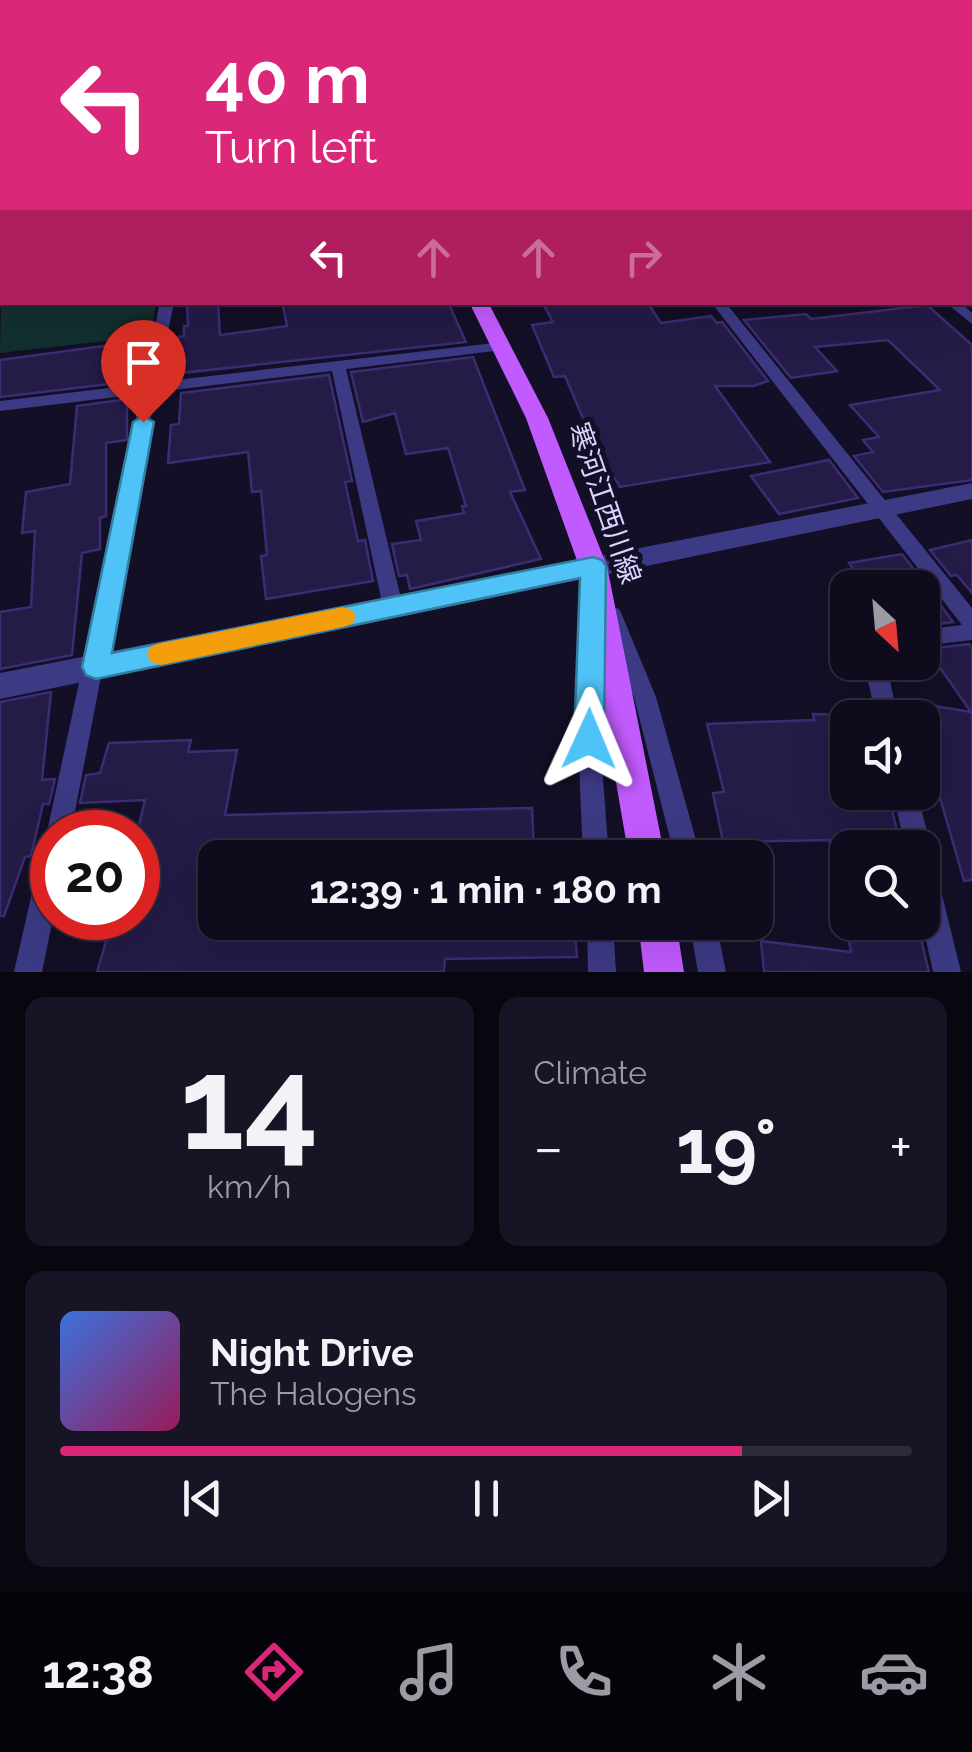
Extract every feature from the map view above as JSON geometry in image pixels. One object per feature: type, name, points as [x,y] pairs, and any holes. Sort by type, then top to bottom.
[{"type":"main road","name":"寒河江西川線","points":[[480,305],[537,418],[593,566],[644,840]]},
{"type":"main road","points":[[659,940],[664,972]]},
{"type":"street","points":[[0,686],[972,491]]},
{"type":"lane","points":[[64,810],[166,305]]},
{"type":"lane","points":[[720,305],[972,622]]},
{"type":"lane","points":[[0,406],[503,346]]},
{"type":"lane","points":[[338,366],[393,607]]},
{"type":"lane","points":[[593,566],[589,739],[595,840]]},
{"type":"lane","points":[[593,566],[646,698],[683,840]]},
{"type":"lane","points":[[940,636],[972,632]]},
{"type":"lane","points":[[28,972],[35,940]]},
{"type":"lane","points":[[601,940],[602,972]]},
{"type":"lane","points":[[706,940],[712,972]]},
{"type":"lane","points":[[939,940],[947,972]]},
{"type":"green space","points":[[1,305],[156,305],[150,336],[0,353]]},
{"type":"building","points":[[187,305],[218,305],[220,335],[287,326],[283,305],[449,305],[466,342],[163,375],[171,338],[184,336],[184,326],[188,326]]},
{"type":"building","points":[[544,305],[649,305],[661,323],[711,316],[717,323],[722,322],[768,381],[753,386],[715,386],[770,462],[620,487],[594,444],[565,376],[554,377],[532,325],[553,322]]},
{"type":"building","points":[[927,305],[972,345],[972,480],[883,492],[854,456],[873,452],[863,440],[879,437],[850,405],[940,390],[888,340],[815,347],[837,371],[791,378],[744,320],[806,314],[811,319]]},
{"type":"building","points":[[148,340],[141,377],[0,397],[0,360]]},
{"type":"building","points":[[473,357],[525,490],[510,492],[541,559],[410,589],[407,575],[399,576],[392,544],[421,540],[416,521],[464,513],[462,506],[466,506],[448,448],[406,454],[395,413],[363,422],[351,372]]},
{"type":"building","points":[[329,375],[352,481],[345,482],[358,541],[365,540],[373,581],[266,599],[261,556],[267,555],[261,491],[252,492],[248,452],[168,463],[171,425],[179,424],[181,393]]},
{"type":"building","points":[[127,399],[127,440],[106,443],[106,516],[100,518],[100,549],[82,553],[72,655],[0,669],[0,612],[31,607],[35,531],[22,533],[26,492],[70,484],[77,406]]},
{"type":"building","points":[[829,460],[858,498],[779,514],[751,476]]},
{"type":"building","points":[[972,540],[972,593],[957,575],[951,576],[930,550]]},
{"type":"building","points":[[902,554],[914,570],[854,570],[849,563]]},
{"type":"building","points":[[940,605],[953,622],[940,624]]},
{"type":"building","points":[[969,644],[972,648],[972,880],[964,881],[940,798],[940,707],[971,712],[940,668],[940,647]]},
{"type":"building","points":[[51,692],[42,780],[55,779],[49,804],[43,804],[42,810],[30,810],[30,856],[25,857],[4,916],[0,916],[0,702]]},
{"type":"building","points":[[813,714],[830,714],[830,810],[892,810],[897,830],[830,830],[830,844],[829,840],[723,840],[713,793],[724,792],[707,724],[814,720]]},
{"type":"building","points":[[191,740],[188,752],[237,750],[225,815],[532,808],[534,840],[198,840],[198,940],[576,940],[577,957],[445,959],[444,972],[97,972],[106,940],[160,940],[160,810],[143,810],[145,800],[80,803],[86,775],[100,773],[109,743]]},
{"type":"building","points":[[849,940],[921,940],[929,972],[764,972],[761,941],[851,952]]},
{"type":"slow traffic","points":[[161,654],[343,617]]},
{"type":"route","points":[[143,422],[96,667],[593,566],[589,739]]}]
